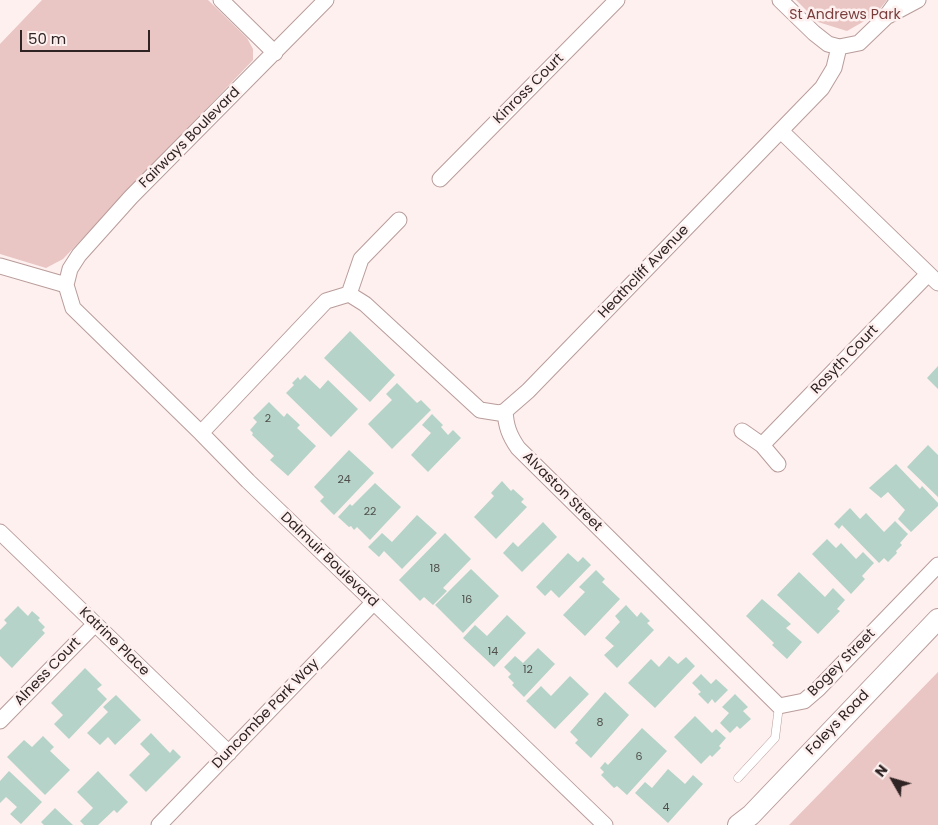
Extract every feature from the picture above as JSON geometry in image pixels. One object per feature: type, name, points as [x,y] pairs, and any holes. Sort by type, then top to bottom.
[{"type":"street","points":[[221,0],[275,53]]},
{"type":"street","name":"Fairways Boulevard","points":[[66,285],[70,269],[85,248],[131,198],[326,0]]},
{"type":"street","name":"Kinross Court","points":[[440,179],[617,0]]},
{"type":"street","points":[[780,0],[814,33],[828,44],[839,47],[859,43],[885,18],[898,0]]},
{"type":"street","points":[[885,18],[918,0]]},
{"type":"street","name":"Heathcliff Avenue","points":[[505,411],[528,391],[822,88],[834,68],[839,47]]},
{"type":"street","points":[[781,131],[933,279]]},
{"type":"street","points":[[349,294],[361,259],[399,220]]},
{"type":"street","points":[[0,266],[66,285]]},
{"type":"street","name":"Rosyth Court","points":[[762,445],[933,279]]},
{"type":"street","name":"Dalmuir Boulevard","points":[[66,285],[73,308],[373,603],[605,825]]},
{"type":"street","points":[[349,294],[365,304],[480,410],[499,413],[505,411]]},
{"type":"street","points":[[201,433],[326,302],[349,294]]},
{"type":"street","name":"Alvaston Street","points":[[505,411],[506,427],[518,448],[779,706]]},
{"type":"street","points":[[742,431],[762,445],[778,464]]},
{"type":"street","name":"Katrine Place","points":[[0,532],[229,753]]},
{"type":"street","name":"Bogey Street","points":[[779,706],[804,701],[818,690],[938,565]]},
{"type":"street","name":"Duncombe Park Way","points":[[159,825],[373,603]]},
{"type":"street","name":"Foleys Road","points":[[738,825],[751,815],[938,619]]},
{"type":"street","name":"Alness Court","points":[[0,721],[95,624]]},
{"type":"lane","points":[[738,778],[775,738],[779,706]]},
{"type":"green space","points":[[42,0],[208,0],[247,38],[253,49],[253,60],[63,259],[46,268],[0,254],[0,44]]},
{"type":"green space","name":"St Andrews Park","points":[[796,0],[887,0],[875,15],[847,31],[818,22]]},
{"type":"green space","points":[[938,672],[938,825],[789,825]]},
{"type":"building","points":[[350,331],[395,375],[370,402],[324,358]]},
{"type":"building","points":[[938,366],[938,389],[927,378]]},
{"type":"building","points":[[305,375],[320,389],[328,380],[358,409],[331,437],[286,393],[294,385],[292,383],[298,377],[300,380]]},
{"type":"building","points":[[397,383],[417,403],[421,400],[431,410],[392,449],[368,424],[392,400],[386,394]]},
{"type":"building","points":[[269,402],[284,417],[287,413],[300,425],[297,428],[316,446],[288,476],[270,460],[274,456],[252,435],[253,433],[250,430],[257,422],[253,418]]},
{"type":"building","points":[[432,414],[443,425],[441,427],[448,435],[453,430],[461,438],[428,472],[411,455],[431,433],[422,425]]},
{"type":"building","points":[[928,445],[938,455],[938,497],[907,467]]},
{"type":"building","points":[[349,450],[374,473],[334,515],[320,501],[324,497],[314,487]]},
{"type":"building","points":[[896,464],[920,489],[922,486],[938,503],[938,506],[911,532],[898,519],[905,510],[888,492],[881,498],[869,488]]},
{"type":"building","points":[[502,481],[511,491],[513,489],[524,499],[521,502],[527,507],[496,539],[474,517],[494,496],[491,493]]},
{"type":"building","points":[[375,483],[401,507],[370,540],[357,527],[354,530],[338,517]]},
{"type":"building","points":[[850,508],[860,519],[866,513],[884,532],[895,521],[908,534],[900,543],[902,545],[896,551],[897,553],[888,562],[884,558],[879,563],[842,525],[839,529],[834,524]]},
{"type":"building","points":[[417,515],[437,533],[402,569],[384,551],[379,557],[368,547],[382,533],[392,542]]},
{"type":"building","points":[[543,522],[557,537],[522,572],[503,553],[513,542],[518,547]]},
{"type":"building","points":[[445,533],[471,559],[443,588],[447,591],[433,605],[424,597],[420,601],[399,580]]},
{"type":"building","points":[[827,539],[836,548],[841,543],[856,559],[863,552],[874,563],[862,576],[865,579],[851,594],[812,554]]},
{"type":"building","points":[[568,553],[578,562],[583,557],[591,565],[559,598],[551,590],[545,596],[536,587]]},
{"type":"building","points":[[471,569],[499,596],[463,633],[435,605]]},
{"type":"building","points":[[596,570],[605,579],[602,582],[620,599],[585,636],[563,615],[585,592],[579,587]]},
{"type":"building","points":[[799,572],[825,597],[833,588],[845,600],[837,609],[840,611],[818,634],[777,595]]},
{"type":"building","points":[[762,599],[791,624],[786,628],[802,642],[787,659],[772,645],[774,643],[746,616]]},
{"type":"building","points":[[626,605],[637,617],[641,612],[650,621],[647,623],[654,630],[617,668],[604,655],[614,646],[605,638],[620,622],[615,616]]},
{"type":"building","points":[[18,606],[28,616],[32,611],[40,618],[38,620],[45,627],[42,630],[45,633],[12,668],[0,656],[0,630],[7,623],[4,620]]},
{"type":"building","points":[[507,615],[526,633],[494,667],[463,638],[475,625],[487,636]]},
{"type":"building","points":[[538,648],[555,664],[524,697],[512,685],[514,683],[508,677],[511,674],[504,667],[515,656],[523,663]]},
{"type":"building","points":[[669,656],[678,664],[686,657],[695,666],[655,708],[628,683],[651,659],[659,667]]},
{"type":"building","points":[[85,668],[102,685],[97,689],[107,699],[69,739],[54,724],[63,715],[51,703]]},
{"type":"building","points":[[701,674],[711,684],[716,679],[728,690],[715,703],[712,699],[708,704],[698,694],[701,692],[692,683]]},
{"type":"building","points":[[570,676],[589,694],[555,729],[526,701],[541,686],[551,696]]},
{"type":"building","points":[[605,692],[629,715],[591,758],[575,743],[578,740],[570,732]]},
{"type":"building","points":[[735,694],[748,707],[743,711],[751,719],[740,729],[737,726],[730,733],[720,723],[729,713],[722,707]]},
{"type":"building","points":[[116,695],[141,720],[115,745],[108,737],[100,745],[87,733],[108,712],[103,707]]},
{"type":"building","points":[[695,716],[712,733],[716,729],[726,738],[719,746],[721,748],[701,764],[674,737]]},
{"type":"building","points":[[642,728],[667,751],[627,795],[617,786],[614,788],[601,775],[604,772],[600,768],[605,762],[608,765]]},
{"type":"building","points":[[151,733],[170,753],[173,749],[181,757],[146,792],[129,775],[150,754],[140,744]]},
{"type":"building","points":[[43,736],[54,747],[50,751],[70,770],[45,795],[7,757],[24,740],[32,747]]},
{"type":"building","points":[[668,769],[685,784],[693,775],[703,784],[668,823],[635,793],[645,782],[652,788]]},
{"type":"building","points":[[9,771],[42,802],[21,824],[10,814],[17,807],[6,797],[0,803],[0,781]]},
{"type":"building","points":[[98,771],[128,802],[117,813],[114,810],[98,825],[84,825],[80,821],[93,808],[77,792]]},
{"type":"building","points":[[55,808],[73,825],[44,825],[41,822]]}]
